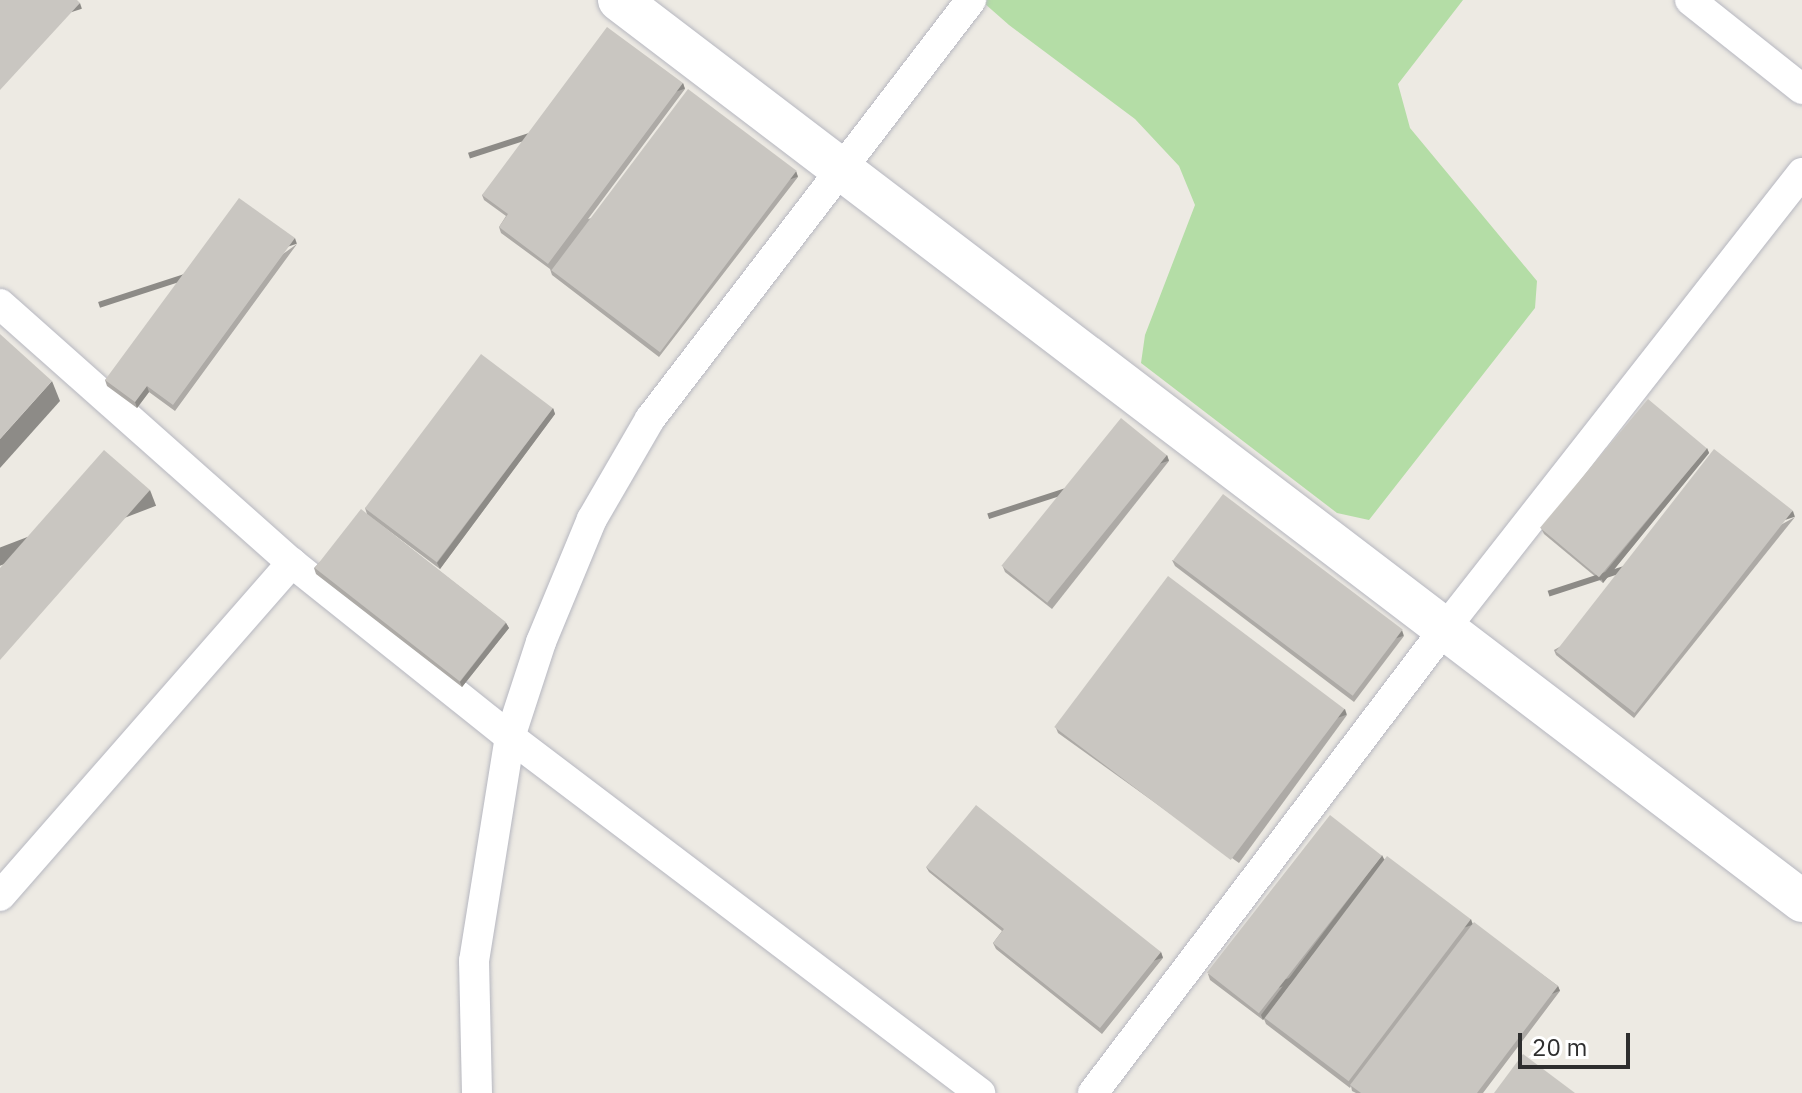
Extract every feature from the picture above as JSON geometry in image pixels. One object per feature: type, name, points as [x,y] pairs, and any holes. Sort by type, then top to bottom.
[{"type":"street","points":[[619,0],[1443,631],[1802,901]]},
{"type":"street","points":[[477,1093],[474,961],[510,737],[541,642],[592,519],[643,431],[971,0]]},
{"type":"street","points":[[1690,0],[1802,89]]},
{"type":"street","points":[[1093,1093],[1443,631],[1802,173]]},
{"type":"street","points":[[0,304],[292,563],[510,737],[980,1093]]},
{"type":"street","points":[[0,896],[292,563]]},
{"type":"green space","points":[[987,0],[1463,0],[1398,84],[1410,128],[1537,281],[1535,308],[1369,520],[1337,513],[1141,363],[1145,335],[1195,205],[1179,166],[1135,119],[1009,25],[984,3]]},
{"type":"building","points":[[0,0],[77,0],[80,3],[0,90]]},
{"type":"building","points":[[607,27],[683,83],[548,264],[499,227],[508,214],[482,195]]},
{"type":"building","points":[[688,89],[797,171],[660,352],[551,270]]},
{"type":"building","points":[[239,198],[295,238],[173,405],[147,386],[135,402],[105,380]]},
{"type":"building","points":[[0,334],[52,381],[0,439]]},
{"type":"building","points":[[481,354],[553,408],[437,562],[365,508]]},
{"type":"building","points":[[1648,399],[1707,448],[1599,577],[1540,528]]},
{"type":"building","points":[[1121,418],[1167,455],[1047,603],[1001,566]]},
{"type":"building","points":[[1714,449],[1793,511],[1635,713],[1556,652]]},
{"type":"building","points":[[104,450],[150,490],[0,660],[0,568]]},
{"type":"building","points":[[1223,494],[1403,629],[1353,696],[1173,560]]},
{"type":"building","points":[[361,509],[506,622],[460,681],[315,568]]},
{"type":"building","points":[[1168,576],[1344,709],[1231,860],[1054,727]]},
{"type":"building","points":[[976,805],[1161,952],[1100,1028],[993,943],[1004,929],[926,867]]},
{"type":"building","points":[[1330,815],[1382,856],[1259,1013],[1207,973]]},
{"type":"building","points":[[1387,856],[1471,919],[1349,1081],[1265,1018]]},
{"type":"building","points":[[1474,922],[1558,986],[1477,1093],[1361,1093],[1350,1085]]},
{"type":"building","points":[[1523,1054],[1575,1093],[1494,1093]]}]
